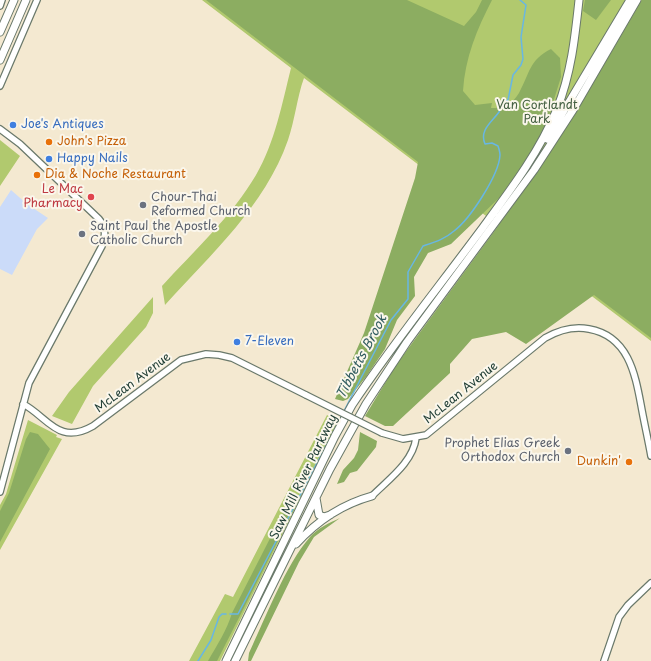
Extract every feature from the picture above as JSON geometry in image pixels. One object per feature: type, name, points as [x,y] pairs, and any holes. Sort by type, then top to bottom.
[{"type":"highway","points":[[0,32],[14,0]]},
{"type":"highway","points":[[0,60],[26,0]]},
{"type":"highway","points":[[519,178],[546,133],[562,95],[572,55],[579,0]]},
{"type":"highway","points":[[519,178],[549,137],[630,0]]},
{"type":"highway","name":"Saw Mill River Parkway","points":[[235,661],[316,497],[348,436],[376,389],[408,342],[498,221],[560,130],[637,0]]},
{"type":"highway","name":"Saw Mill River Parkway","points":[[226,661],[348,413],[375,372],[519,178]]},
{"type":"highway","points":[[290,551],[310,530],[332,514],[351,503],[372,496]]},
{"type":"highway","points":[[316,497],[319,515],[324,517],[332,514]]},
{"type":"street","points":[[0,6],[2,0]]},
{"type":"street","points":[[0,86],[37,0]]},
{"type":"street","points":[[0,129],[20,144],[97,216],[104,225],[105,230],[103,243],[34,372],[23,404],[0,492]]},
{"type":"street","name":"McLean Avenue","points":[[23,404],[54,428],[66,432],[82,431],[97,423],[181,360],[206,354],[219,354],[232,358],[382,433],[399,438],[416,438],[426,435],[435,429],[545,338],[560,331],[580,328],[596,331],[612,339],[630,359],[635,376],[651,456]]},
{"type":"street","points":[[372,496],[409,458],[414,448],[416,438]]},
{"type":"street","points":[[604,661],[619,617],[628,605],[651,584]]},
{"type":"shaded area","points":[[11,190],[27,204],[48,218],[37,229],[12,275],[0,269],[0,207]]},
{"type":"green space","name":"Van Cortlandt Park","points":[[202,0],[651,0],[651,341],[304,78],[288,140],[278,164],[266,186],[235,228],[165,305],[162,286],[236,205],[263,162],[273,136],[291,68]]},
{"type":"green space","points":[[206,0],[407,0],[464,26],[476,12],[482,0],[492,0],[481,22],[469,55],[463,91],[475,105],[492,103],[491,108],[507,108],[519,93],[534,62],[544,53],[551,49],[560,58],[561,77],[546,125],[524,163],[499,198],[451,244],[428,253],[414,277],[415,296],[397,320],[385,349],[366,377],[348,399],[343,401],[335,399],[364,333],[415,178],[418,162]]},
{"type":"green space","points":[[585,0],[611,0],[596,20],[583,11]]},
{"type":"green space","points":[[642,0],[651,0],[651,338],[594,295],[526,344],[506,332],[472,339],[450,364],[450,373],[393,426],[385,426],[365,416],[396,365],[526,188],[577,111]]},
{"type":"green space","points":[[0,140],[20,156],[0,186]]},
{"type":"green space","points":[[153,297],[153,313],[146,327],[93,386],[72,424],[52,416],[69,392]]},
{"type":"green space","points":[[327,415],[338,421],[220,661],[189,661],[225,594],[233,597]]},
{"type":"green space","points":[[28,420],[62,439],[0,550],[0,505],[6,494]]},
{"type":"green space","points":[[30,432],[38,434],[50,449],[0,542],[0,511],[9,493],[26,439]]},
{"type":"green space","points":[[360,432],[377,441],[376,447],[357,471],[350,473],[344,482],[337,484],[343,470],[354,458],[358,450]]},
{"type":"green space","points":[[291,504],[294,509],[217,661],[208,661],[225,631],[232,613],[287,505]]},
{"type":"green space","points":[[340,518],[314,537],[299,562],[251,661],[248,661],[249,653],[276,592],[301,548],[317,531]]},
{"type":"waterway","name":"Tibbetts Brook","points":[[344,411],[391,320],[408,299],[408,272],[423,246],[436,242],[451,234],[461,225],[483,196],[495,174],[500,155],[499,149],[498,146],[492,143],[485,144],[484,134],[487,126],[500,111],[502,103],[508,100],[513,75],[521,65],[523,59],[521,37],[526,5],[520,0]]},
{"type":"waterway","name":"Tibbetts Brook","points":[[230,614],[238,614],[342,415]]},
{"type":"waterway","name":"Tibbetts Brook","points":[[198,661],[211,640],[219,617],[222,614],[226,614]]},
{"type":"place","name":"Joe's Antiques","points":[[13,125]]},
{"type":"place","name":"John's Pizza","points":[[49,142]]},
{"type":"place","name":"Happy Nails","points":[[49,159]]},
{"type":"place","name":"Dia & Noche Restaurant","points":[[37,175]]},
{"type":"place","name":"Le Mac Pharmacy","points":[[91,197]]},
{"type":"place","name":"Chour-Thai Reformed Church","points":[[143,205]]},
{"type":"place","name":"Saint Paul the Apostle Catholic Church","points":[[82,234]]},
{"type":"place","name":"7-Eleven","points":[[237,342]]},
{"type":"place","name":"Prophet Elias Greek Orthodox Church","points":[[568,451]]},
{"type":"place","name":"Dunkin'","points":[[629,462]]}]
